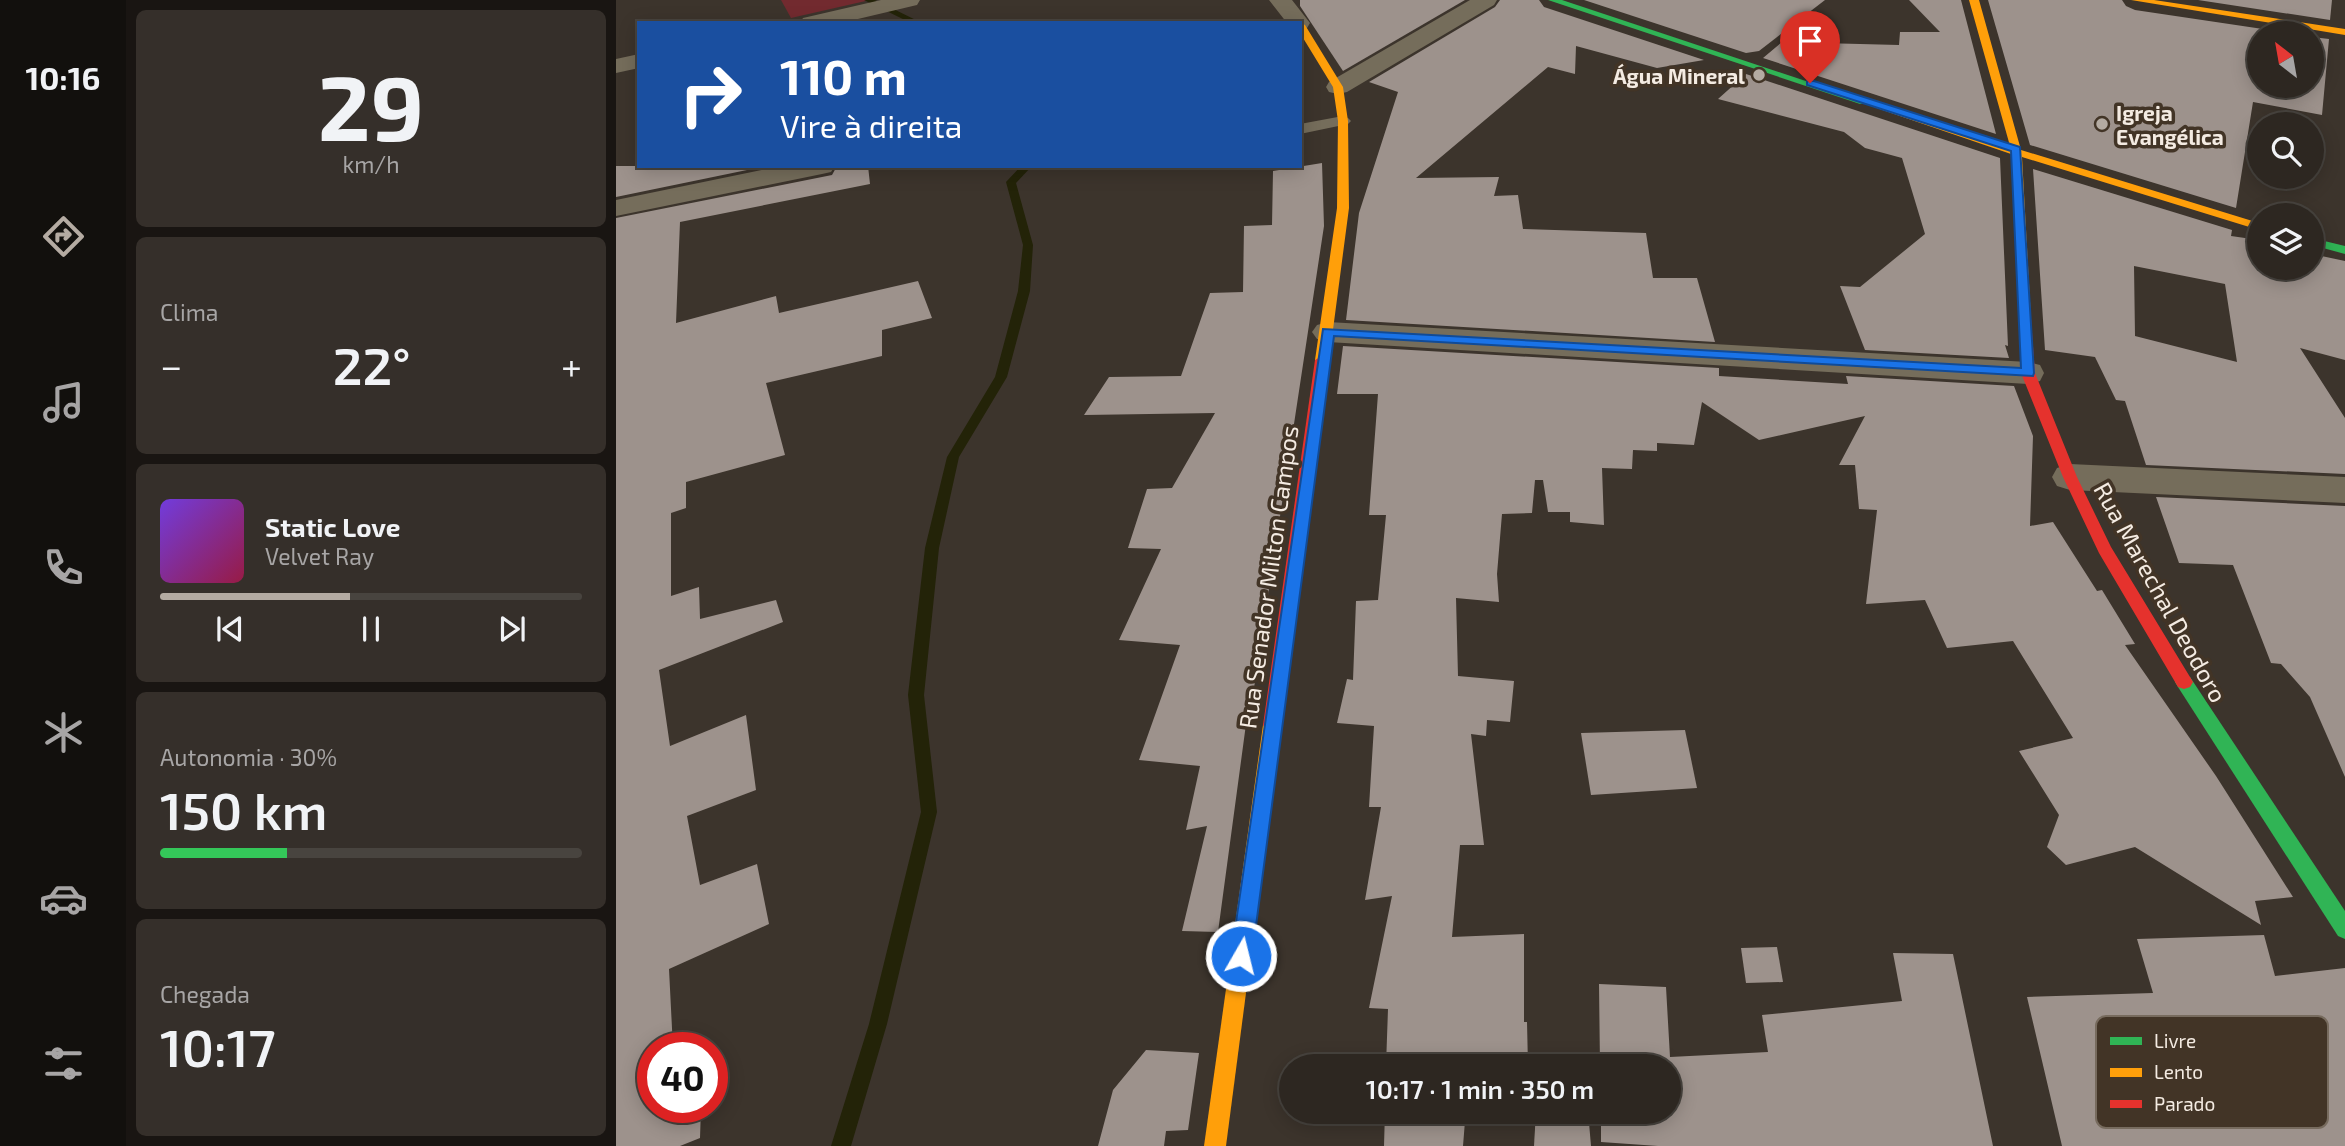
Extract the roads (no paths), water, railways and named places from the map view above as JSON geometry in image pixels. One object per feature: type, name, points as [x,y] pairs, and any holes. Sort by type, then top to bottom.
[{"type":"street","points":[[820,21],[908,0]]},
{"type":"street","name":"Rua Senador Milton Campos","points":[[1279,0],[1296,21]]},
{"type":"street","points":[[1338,87],[1486,0]]},
{"type":"street","points":[[1553,0],[2086,175],[2247,223]]},
{"type":"street","name":"Rua Marechal Deodoro","points":[[1974,0],[2016,150],[2028,373],[2070,477],[2104,549],[2204,716],[2345,929]]},
{"type":"street","points":[[2136,0],[2230,6],[2341,25]]},
{"type":"street","name":"Rua Senador Milton Campos","points":[[1215,1146],[1343,208],[1343,121],[1338,87],[1302,29]]},
{"type":"street","points":[[616,66],[637,61]]},
{"type":"street","points":[[616,208],[812,168]]},
{"type":"street","points":[[2324,245],[2345,250]]},
{"type":"street","points":[[1328,332],[2028,373]]},
{"type":"street","points":[[2070,477],[2345,490]]},
{"type":"lane","points":[[1302,129],[1343,121]]},
{"type":"waterway","points":[[868,0],[914,21]]},
{"type":"waterway","points":[[841,1146],[878,1024],[929,812],[916,695],[932,548],[953,457],[1001,377],[1024,291],[1028,245],[1011,182],[1025,168]]},
{"type":"place","name":"Água Mineral","points":[[1759,75]]},
{"type":"place","name":"Igreja Evangélica","points":[[2102,124]]}]
